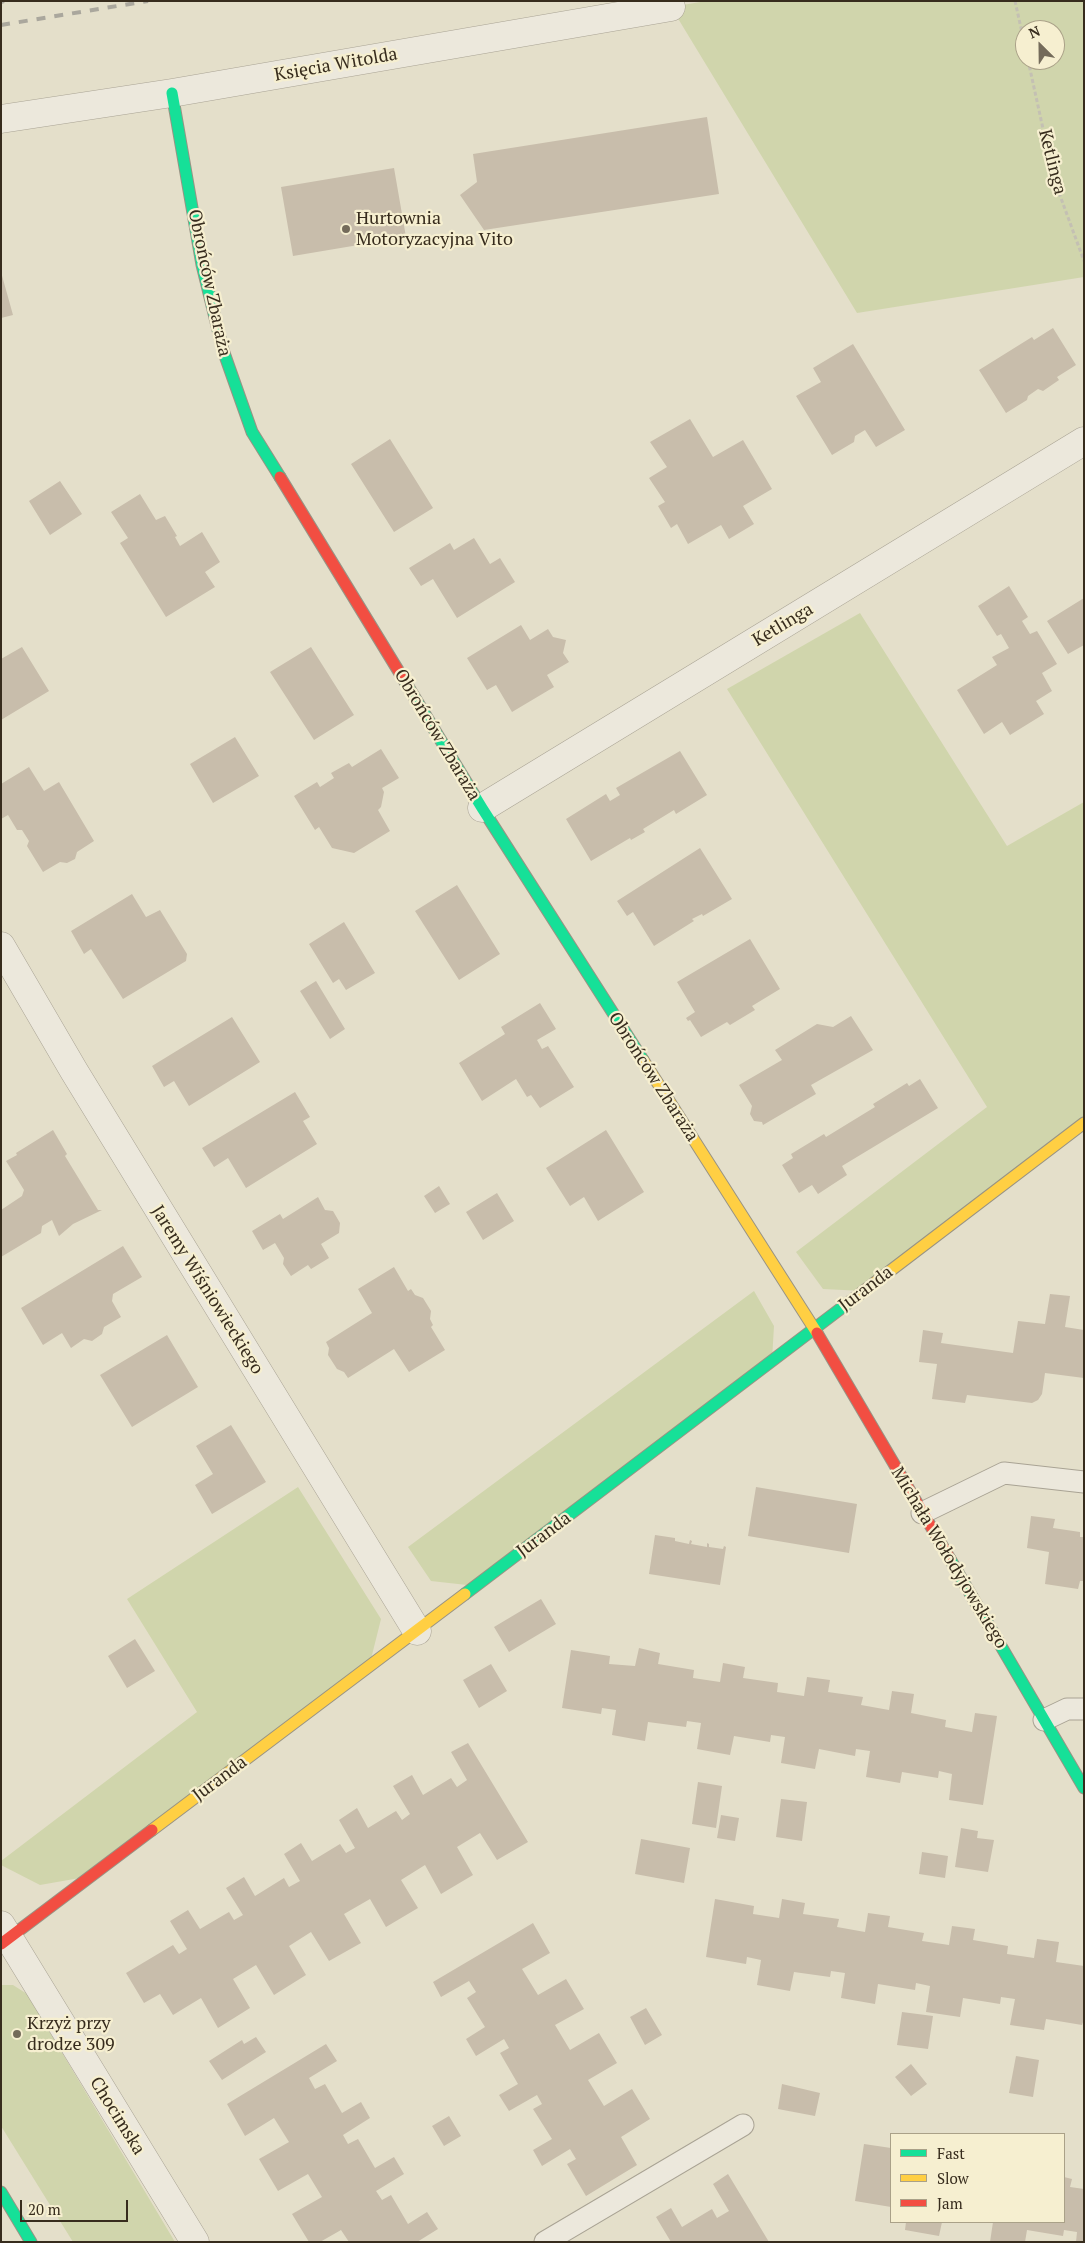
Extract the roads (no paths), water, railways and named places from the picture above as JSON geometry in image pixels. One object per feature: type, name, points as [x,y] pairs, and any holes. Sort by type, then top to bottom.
[{"type":"street","name":"Księcia Witolda","points":[[1,119],[172,93],[670,8]]},
{"type":"street","name":"Obrońców Zbaraża","points":[[172,93],[210,306],[225,362],[252,432],[482,808],[814,1329]]},
{"type":"street","name":"Ketlinga","points":[[482,808],[1084,441]]},
{"type":"street","name":"Jaremy Wiśniowieckiego","points":[[1,946],[74,1071],[417,1631]]},
{"type":"street","name":"Juranda","points":[[4,1935],[417,1631],[1084,1123]]},
{"type":"street","name":"Michała Wołodyjowskiego","points":[[814,1329],[1084,1788]]},
{"type":"street","name":"Chocimska","points":[[4,1935],[196,2242]]},
{"type":"street","points":[[1,2192],[31,2242]]},
{"type":"lane","points":[[922,1513],[1004,1473],[1084,1482]]},
{"type":"lane","points":[[1044,1720],[1067,1709],[1084,1709]]},
{"type":"lane","points":[[545,2242],[743,2125]]},
{"type":"railway","points":[[1,25],[148,1]]},
{"type":"place","name":"Hurtownia Motoryzacyjna Vito","points":[[346,229]]},
{"type":"place","name":"Krzyż przy drodze 309","points":[[17,2034]]}]
